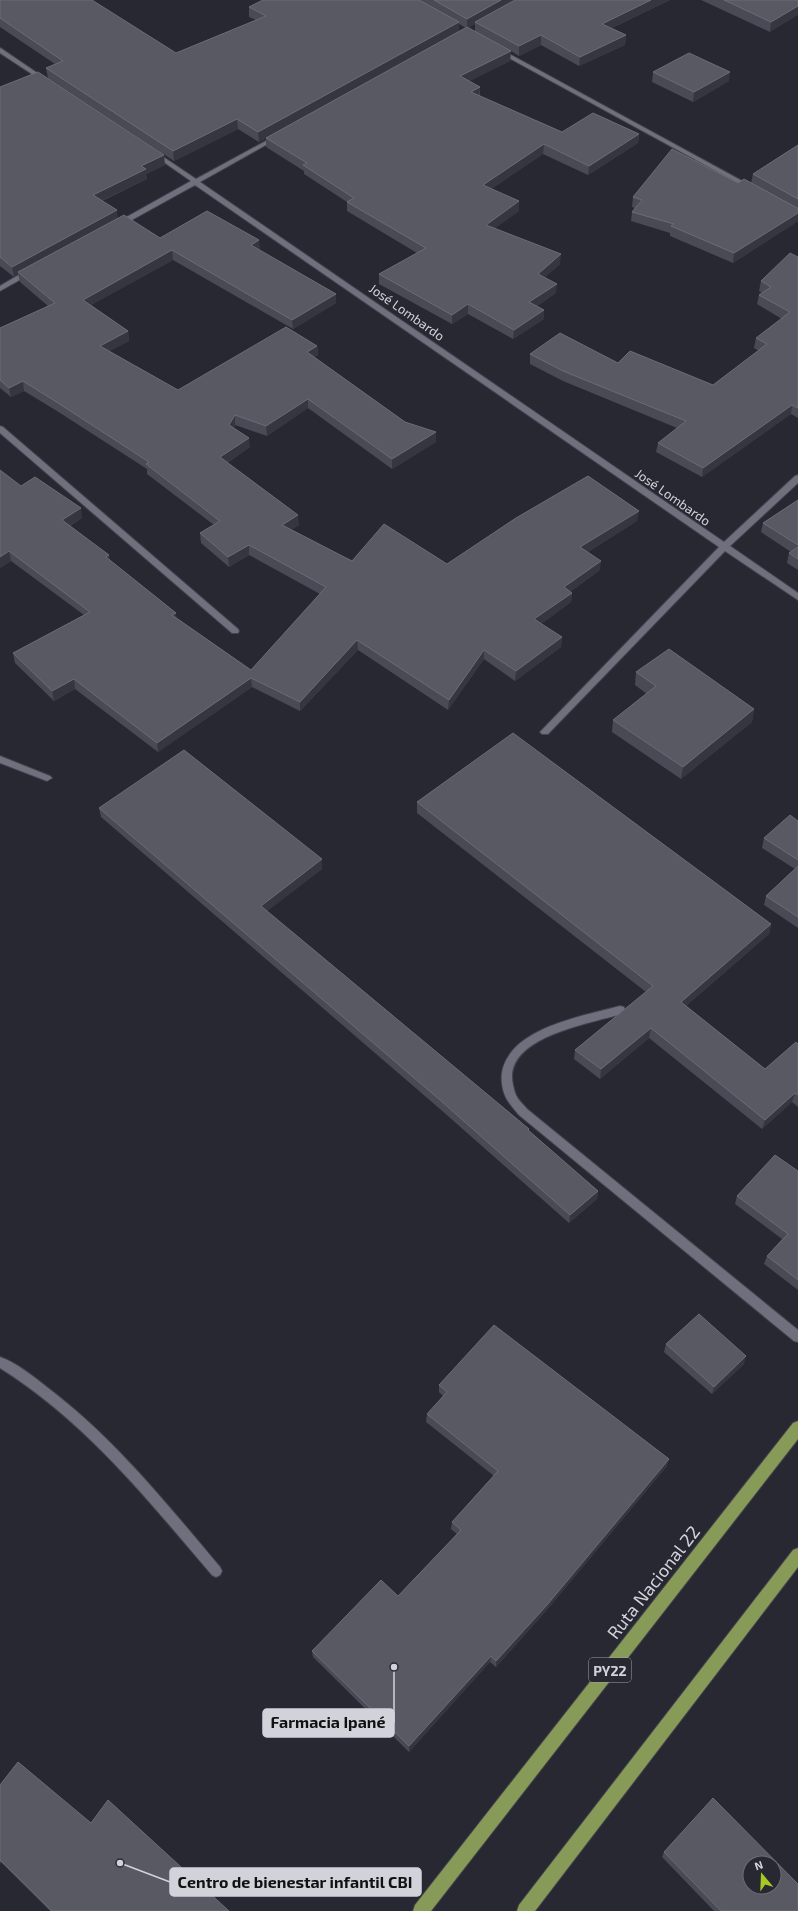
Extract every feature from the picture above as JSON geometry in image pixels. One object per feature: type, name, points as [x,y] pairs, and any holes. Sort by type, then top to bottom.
[{"type":"highway","name":"Ruta Nacional 22","points":[[422,1911],[798,1428]]},
{"type":"highway","points":[[525,1911],[798,1555]]},
{"type":"street","points":[[495,49],[757,192]]},
{"type":"street","points":[[0,50],[52,85]]},
{"type":"street","points":[[109,229],[287,132]]},
{"type":"street","name":"José Lombardo","points":[[144,146],[197,181],[724,547],[798,596]]},
{"type":"street","points":[[0,289],[34,270]]},
{"type":"street","points":[[0,430],[234,631]]},
{"type":"street","points":[[544,732],[724,547],[798,478]]},
{"type":"street","points":[[0,759],[47,778]]},
{"type":"street","points":[[620,1010],[544,1032],[520,1048],[507,1066],[511,1097],[523,1112],[798,1337]]},
{"type":"street","points":[[0,1362],[22,1374],[59,1402],[122,1462],[216,1570]]},
{"type":"building","points":[[0,0],[92,0],[176,53],[266,16],[249,7],[263,0],[419,0],[459,22],[258,132],[237,119],[173,151],[46,68],[63,61],[0,18]]},
{"type":"building","points":[[434,0],[501,0],[467,19]]},
{"type":"building","points":[[515,0],[651,0],[602,24],[626,35],[580,57],[541,35],[519,46],[475,22]]},
{"type":"building","points":[[724,0],[798,0],[798,6],[771,22]]},
{"type":"building","points":[[467,27],[511,51],[460,76],[480,87],[471,92],[562,132],[593,113],[639,134],[589,166],[544,144],[483,185],[519,201],[486,225],[561,254],[538,274],[557,284],[529,302],[544,310],[514,330],[468,304],[452,315],[379,274],[426,248],[347,202],[354,198],[303,165],[307,163],[266,138]]},
{"type":"building","points":[[689,53],[730,72],[694,92],[653,72]]},
{"type":"building","points":[[38,72],[164,155],[141,166],[146,169],[93,195],[117,210],[12,267],[0,257],[0,87]]},
{"type":"building","points":[[798,145],[798,199],[753,174]]},
{"type":"building","points":[[672,149],[738,183],[744,179],[798,208],[798,213],[734,253],[671,226],[674,224],[632,212],[642,200],[633,197]]},
{"type":"building","points":[[207,211],[259,240],[251,245],[336,294],[292,320],[172,250],[83,300],[128,331],[100,346],[178,390],[286,327],[317,346],[307,352],[405,422],[436,432],[392,459],[308,399],[266,426],[235,415],[229,425],[249,438],[220,457],[298,515],[282,525],[352,561],[384,524],[447,564],[516,518],[588,476],[639,511],[580,547],[601,561],[564,587],[572,593],[534,619],[562,637],[516,671],[484,650],[449,700],[357,640],[300,702],[251,678],[157,743],[74,679],[52,691],[13,653],[90,612],[9,551],[0,557],[0,470],[21,486],[35,477],[81,508],[62,520],[109,555],[106,557],[176,613],[172,615],[251,670],[326,587],[249,545],[228,557],[200,533],[220,521],[146,464],[149,462],[23,381],[9,388],[0,380],[0,328],[55,303],[18,272],[124,215],[160,238]]},
{"type":"building","points":[[790,253],[798,257],[798,408],[792,405],[703,468],[658,443],[686,421],[563,371],[530,354],[560,333],[618,363],[630,351],[713,385],[767,344],[756,338],[790,312],[759,295],[771,287],[761,281]]},
{"type":"building","points":[[798,500],[798,545],[763,523]]},
{"type":"building","points":[[798,547],[798,559],[789,553]]},
{"type":"building","points":[[669,649],[754,709],[683,767],[613,720],[656,686],[636,672]]},
{"type":"building","points":[[513,733],[771,924],[681,1002],[765,1069],[796,1042],[798,1044],[798,1095],[795,1093],[765,1120],[651,1028],[601,1069],[575,1050],[653,986],[417,802]]},
{"type":"building","points":[[184,750],[322,859],[261,906],[529,1129],[528,1130],[598,1191],[570,1215],[440,1100],[99,808]]},
{"type":"building","points":[[790,815],[798,821],[798,860],[764,838]]},
{"type":"building","points":[[798,866],[798,917],[766,896]]},
{"type":"building","points":[[775,1155],[798,1171],[798,1280],[767,1256],[788,1234],[737,1196]]},
{"type":"building","points":[[699,1314],[746,1356],[714,1387],[666,1344]]},
{"type":"building","points":[[494,1325],[669,1459],[547,1605],[496,1661],[491,1656],[409,1746],[312,1651],[381,1580],[398,1596],[461,1530],[452,1522],[498,1471],[427,1414],[447,1392],[439,1385]]},
{"type":"building","points":[[18,1762],[91,1823],[108,1800],[229,1911],[52,1911],[0,1860],[0,1785]]},
{"type":"building","points":[[713,1798],[769,1855],[742,1855],[742,1895],[782,1895],[782,1868],[798,1884],[798,1911],[721,1911],[664,1852]]},
{"type":"place","name":"Farmacia Ipané","points":[[394,1667]]},
{"type":"place","name":"Centro de bienestar infantil CBI","points":[[120,1863]]}]
